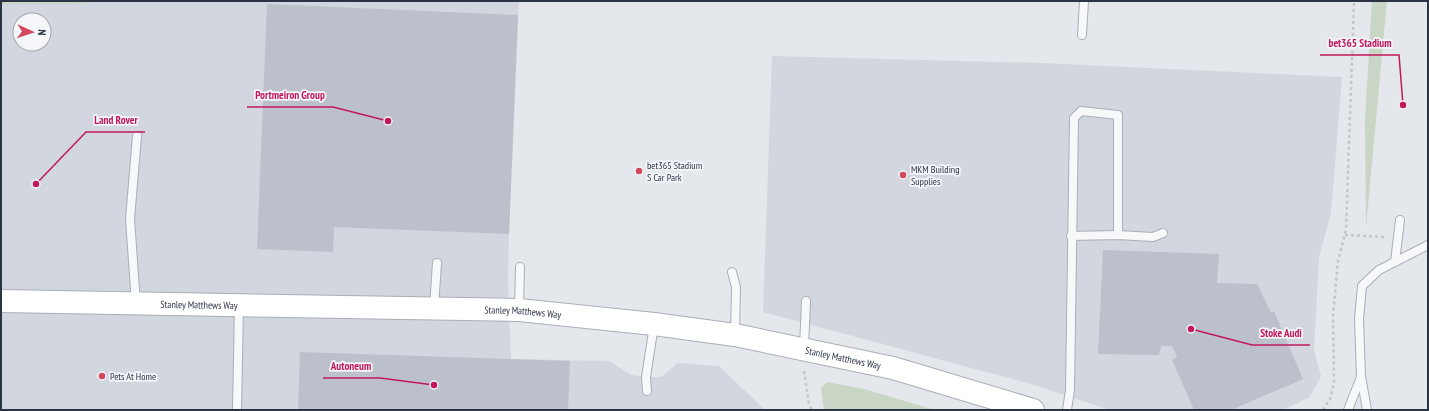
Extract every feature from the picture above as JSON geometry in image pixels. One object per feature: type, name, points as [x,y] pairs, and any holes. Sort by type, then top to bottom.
[{"type":"main road","name":"Stanley Matthews Way","points":[[1,301],[434,310],[519,310],[654,324],[736,335],[893,368],[1033,410]]},
{"type":"lane","points":[[1082,36],[1084,1]]},
{"type":"lane","points":[[1067,410],[1070,390],[1071,236],[1074,118],[1081,111],[1118,115],[1118,235]]},
{"type":"lane","points":[[136,304],[130,220],[137,136]]},
{"type":"lane","points":[[1395,262],[1400,220]]},
{"type":"lane","points":[[1071,236],[1118,235],[1153,237],[1163,233]]},
{"type":"lane","points":[[1367,410],[1361,376],[1359,319],[1362,286],[1379,270],[1428,246]]},
{"type":"lane","points":[[434,310],[437,263]]},
{"type":"lane","points":[[519,310],[520,267]]},
{"type":"lane","points":[[732,272],[736,287],[736,335]]},
{"type":"lane","points":[[803,350],[806,301]]},
{"type":"lane","points":[[237,410],[239,306]]},
{"type":"lane","points":[[647,391],[646,377],[654,324]]},
{"type":"lane","points":[[1348,410],[1361,376]]},
{"type":"path","points":[[1323,410],[1330,399],[1334,383],[1333,316],[1338,261],[1345,235],[1354,1]]},
{"type":"path","points":[[1345,235],[1398,238]]},
{"type":"path","points":[[803,350],[805,382],[809,404],[812,410]]},
{"type":"shaded area","points":[[105,1],[519,1],[509,234],[508,281],[511,359],[609,361],[632,375],[646,377],[661,377],[678,363],[719,366],[765,410],[1,410],[1,4],[76,4]]},
{"type":"shaded area","points":[[772,56],[1042,63],[1342,77],[1331,213],[1319,257],[1314,350],[1321,376],[1310,397],[1283,410],[1110,410],[1031,384],[763,312]]},
{"type":"green space","points":[[1,1],[105,1],[76,4],[1,4]]},
{"type":"green space","points":[[1372,1],[1387,1],[1366,227],[1365,120]]},
{"type":"green space","points":[[827,382],[864,389],[935,410],[824,410],[821,388]]},
{"type":"building","points":[[267,4],[518,15],[509,234],[334,227],[333,252],[257,249]]},
{"type":"building","points":[[1103,250],[1219,254],[1217,283],[1257,284],[1271,313],[1274,311],[1303,379],[1231,410],[1194,410],[1172,360],[1177,357],[1172,346],[1161,346],[1159,355],[1098,354]]},
{"type":"building","points":[[300,352],[570,361],[568,410],[298,410]]},
{"type":"place","name":"bet365 Stadium","points":[[1403,105]]},
{"type":"place","name":"Portmeiron Group","points":[[388,121]]},
{"type":"place","name":"bet365 Stadium S Car Park","points":[[639,171]]},
{"type":"place","name":"MKM Building Supplies","points":[[903,175]]},
{"type":"place","name":"Land Rover","points":[[36,184]]},
{"type":"place","name":"Stoke Audi","points":[[1191,329]]},
{"type":"place","name":"Pets At Home","points":[[102,376]]},
{"type":"place","name":"Autoneum","points":[[434,385]]}]
